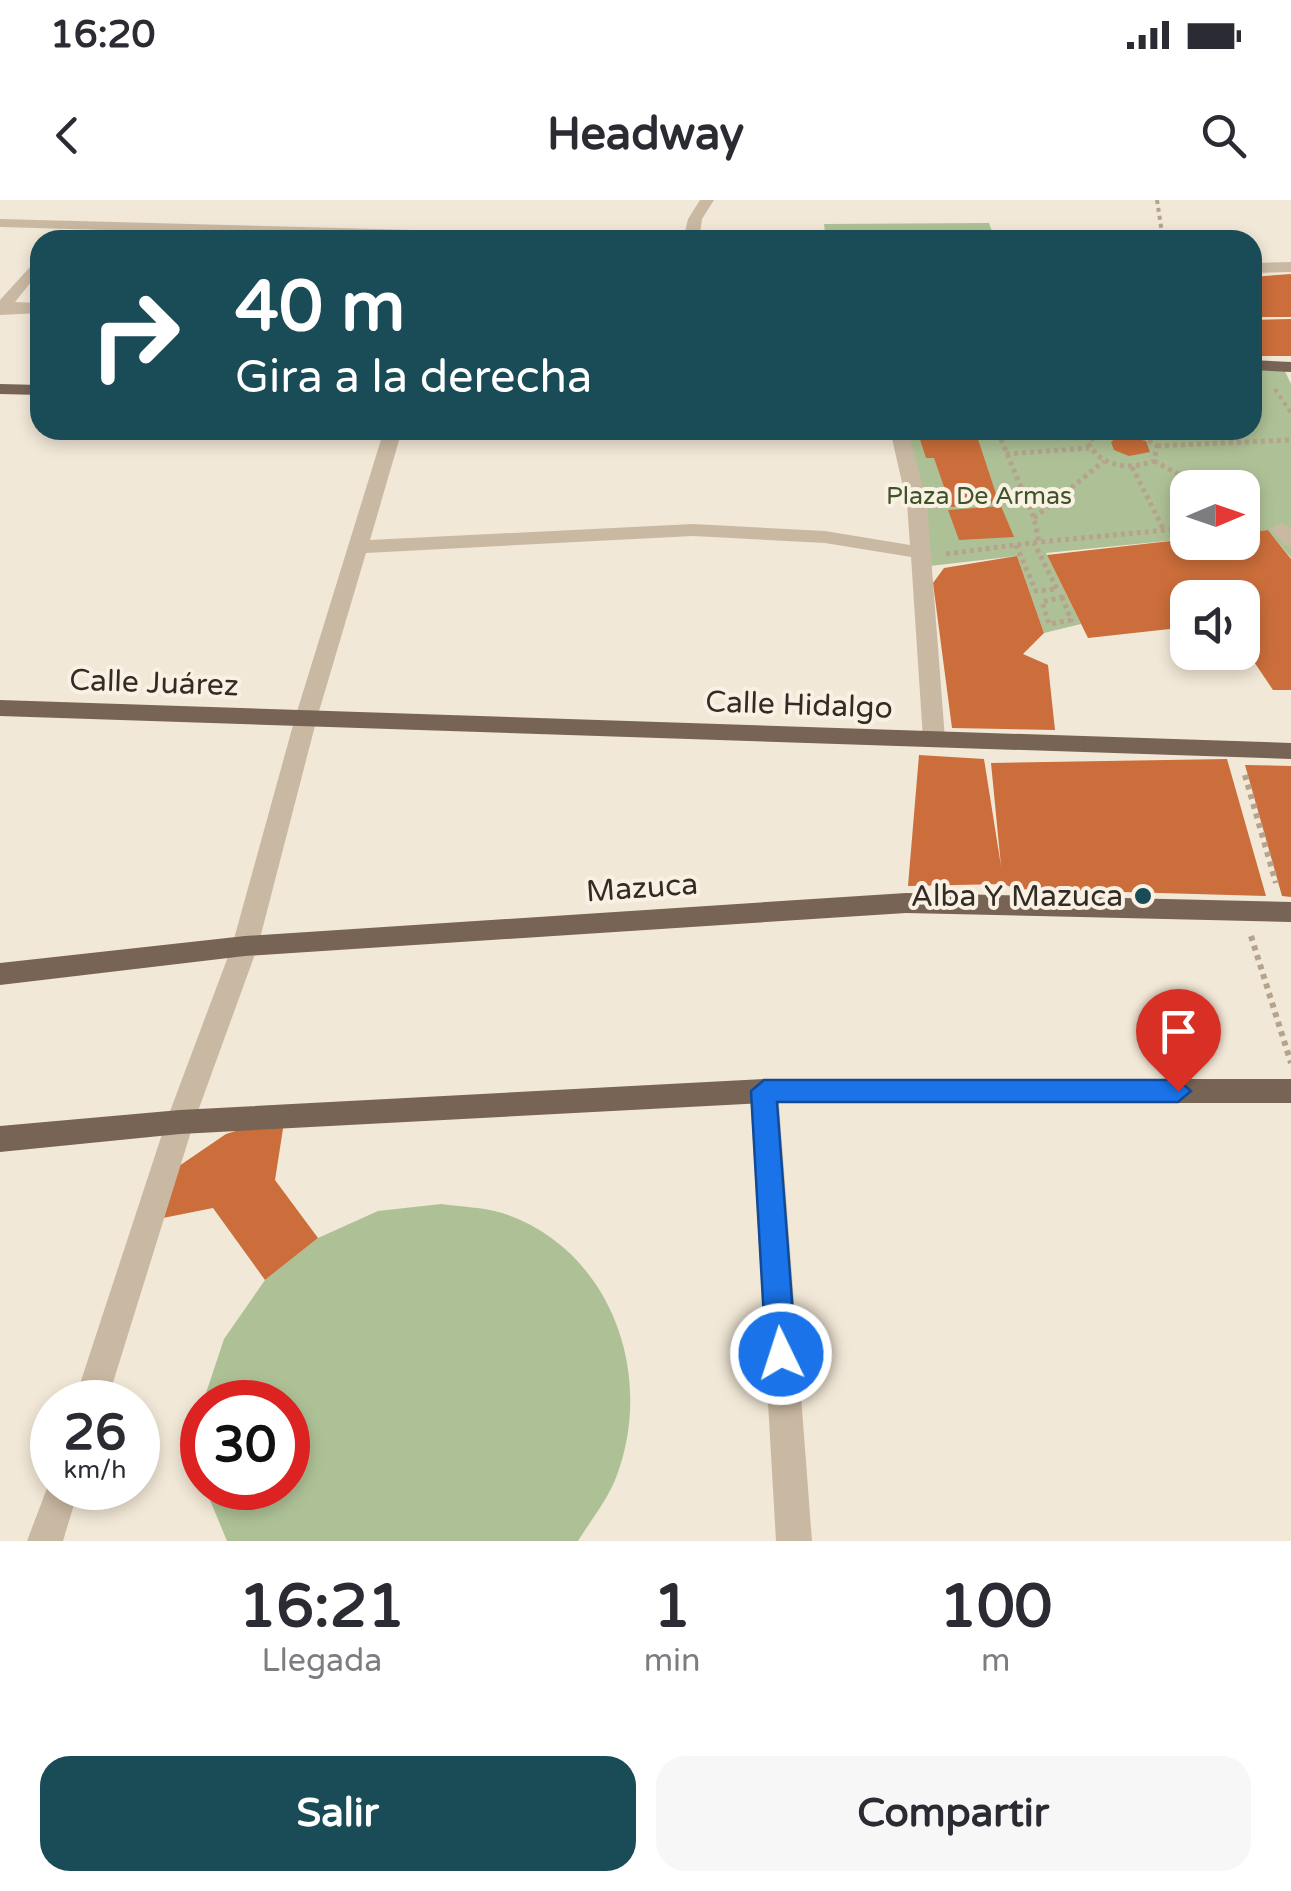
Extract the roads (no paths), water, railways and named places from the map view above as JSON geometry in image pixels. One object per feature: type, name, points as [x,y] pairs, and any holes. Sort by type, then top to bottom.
[{"type":"main road","points":[[1262,365],[1291,366]]},
{"type":"main road","points":[[0,389],[30,390]]},
{"type":"main road","name":"Calle Juárez","points":[[0,708],[306,718]]},
{"type":"main road","name":"Calle Hidalgo","points":[[306,718],[1291,751]]},
{"type":"main road","name":"Mazuca","points":[[0,974],[245,946],[906,903],[1288,912]]},
{"type":"main road","points":[[0,1139],[180,1122],[764,1091],[1291,1091]]},
{"type":"street","points":[[693,230],[706,200]]},
{"type":"street","points":[[2,217],[68,226],[221,230]]},
{"type":"street","points":[[65,230],[68,226]]},
{"type":"street","points":[[1262,268],[1291,267]]},
{"type":"street","points":[[1,308],[30,273]]},
{"type":"street","points":[[1,308],[30,308]]},
{"type":"street","points":[[97,1380],[180,1122],[245,946],[306,718],[389,440]]},
{"type":"street","points":[[901,440],[929,554],[934,739]]},
{"type":"street","points":[[358,547],[693,530],[825,537],[929,554]]},
{"type":"street","points":[[764,1091],[794,1541]]},
{"type":"street","points":[[45,1541],[55,1510]]},
{"type":"place","name":"Alba Y Mazuca","points":[[1143,896]]},
{"type":"park label","name":"Plaza De Armas","points":[[979,496]]}]
